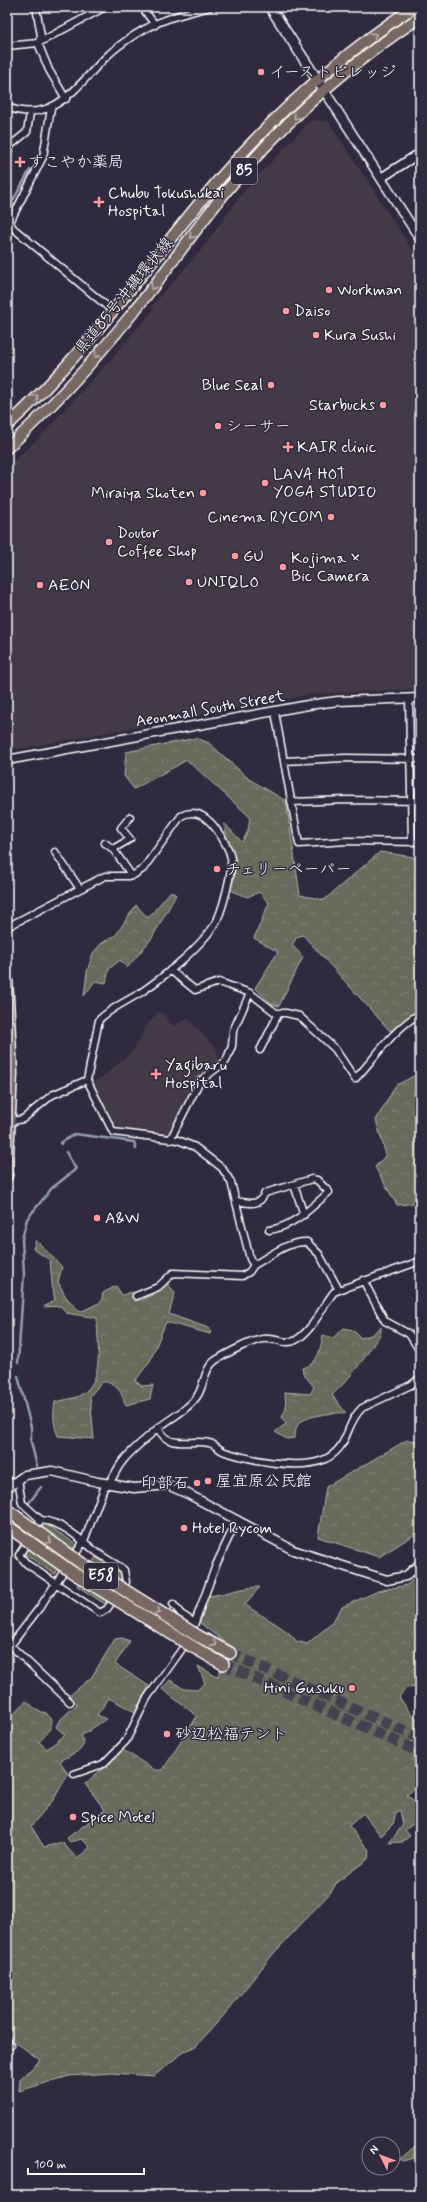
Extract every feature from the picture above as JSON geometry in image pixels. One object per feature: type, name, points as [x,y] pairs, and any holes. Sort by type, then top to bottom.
[{"type":"highway","name":"E58","points":[[7,1510],[81,1563],[198,1636],[230,1653]]},
{"type":"highway","name":"E58","points":[[7,1526],[72,1572],[193,1647],[224,1664]]},
{"type":"main road","points":[[270,7],[324,90]]},
{"type":"main road","name":"県道85号沖縄環状線","points":[[7,426],[60,374],[114,312],[222,176],[250,145],[343,58],[414,7]]},
{"type":"main road","name":"県道85号沖縄環状線","points":[[7,448],[37,421],[108,343],[233,183],[324,90],[350,68],[420,17]]},
{"type":"main road","points":[[7,978],[12,1042],[7,1176]]},
{"type":"street","points":[[36,7],[41,36],[38,43],[50,70],[66,99]]},
{"type":"street","points":[[7,46],[38,43],[105,7]]},
{"type":"street","points":[[142,7],[155,25]]},
{"type":"street","points":[[7,107],[30,113],[51,108],[66,99],[106,56],[137,33],[189,12],[210,7]]},
{"type":"street","points":[[324,90],[420,239]]},
{"type":"street","points":[[51,108],[43,157],[10,222],[13,228],[114,312]]},
{"type":"street","points":[[8,153],[11,145],[27,132],[30,113]]},
{"type":"street","points":[[381,178],[420,153]]},
{"type":"street","points":[[409,698],[412,842]]},
{"type":"street","name":"Aeonmall South Street","points":[[7,760],[338,701],[420,698]]},
{"type":"street","points":[[275,712],[299,844],[420,842]]},
{"type":"street","points":[[284,761],[344,758],[420,759]]},
{"type":"street","points":[[291,802],[420,800]]},
{"type":"street","points":[[7,927],[105,876],[132,876],[142,869],[181,816],[191,812],[198,812],[214,826],[232,855],[232,865],[223,902],[214,925],[201,942],[170,970],[99,1020],[87,1080],[113,1132],[178,1140],[195,1147],[222,1168],[231,1182],[250,1259],[254,1265]]},
{"type":"street","points":[[113,849],[130,839],[121,828],[130,817]]},
{"type":"street","points":[[105,844],[113,849],[132,876]]},
{"type":"street","points":[[55,852],[80,889]]},
{"type":"street","points":[[170,970],[195,990],[219,982],[250,993],[276,1013],[299,1016],[335,1049],[355,1079],[388,1038],[402,1025],[416,1016]]},
{"type":"street","points":[[170,1140],[200,1081],[226,1060],[232,1046],[233,1032],[250,993]]},
{"type":"street","points":[[260,1050],[278,1013]]},
{"type":"street","points":[[9,1122],[23,1119],[52,1095],[87,1080]]},
{"type":"street","points":[[236,1201],[254,1204],[258,1203],[265,1193],[317,1180],[329,1192],[304,1215],[276,1229],[269,1230]]},
{"type":"street","points":[[294,1185],[304,1215]]},
{"type":"street","points":[[136,1296],[158,1287],[173,1273],[242,1276],[249,1272],[254,1265],[286,1247],[299,1242],[307,1242],[319,1254],[339,1290]]},
{"type":"street","points":[[70,1702],[9,1648],[56,1584],[84,1541],[104,1488],[110,1483],[125,1458],[158,1428],[185,1408],[198,1395],[208,1367],[215,1361],[231,1352],[263,1339],[276,1339],[289,1343],[296,1340],[311,1326],[334,1292],[363,1280],[420,1261]]},
{"type":"street","points":[[363,1280],[385,1321],[409,1334],[420,1351]]},
{"type":"street","points":[[158,1428],[161,1436],[167,1441],[210,1443],[226,1452],[289,1464],[308,1464],[324,1460],[336,1452],[345,1442],[356,1414],[362,1408],[411,1385],[420,1378]]},
{"type":"street","points":[[7,1488],[18,1479],[34,1472],[52,1471],[134,1488],[168,1485],[293,1550],[387,1580],[406,1576],[420,1564]]},
{"type":"street","points":[[18,1479],[22,1503],[41,1520],[52,1521],[84,1541],[124,1570],[126,1582],[108,1609],[100,1613],[27,1564],[19,1555],[41,1520]]},
{"type":"street","points":[[74,1774],[104,1764],[126,1741],[147,1698],[183,1649],[195,1623],[216,1565],[237,1520]]},
{"type":"street","points":[[173,1604],[181,1614],[195,1623]]},
{"type":"shaded area","points":[[311,120],[329,122],[420,262],[420,689],[314,694],[7,751],[7,467],[36,441],[113,357],[154,309],[151,307],[201,250],[244,191]]},
{"type":"shaded area","name":"Yagibaru Hospital","points":[[159,1011],[174,1026],[187,1018],[216,1048],[219,1062],[195,1083],[168,1137],[123,1131],[116,1128],[102,1105],[93,1082],[105,1075],[133,1051],[148,1024]]},
{"type":"green space","points":[[196,738],[209,743],[249,779],[286,801],[300,895],[324,900],[380,852],[420,858],[420,1011],[390,1031],[303,935],[297,937],[292,945],[303,957],[279,1006],[272,1004],[255,988],[278,952],[254,938],[269,903],[259,892],[247,897],[230,890],[235,860],[224,828],[224,823],[242,842],[248,831],[250,817],[187,760],[134,789],[124,776],[126,752]]},
{"type":"green space","points":[[171,891],[176,895],[152,938],[127,968],[120,960],[109,969],[106,983],[95,981],[84,996],[87,972],[93,953],[102,943],[116,935],[136,905],[148,918]]},
{"type":"green space","points":[[420,1073],[420,1203],[397,1205],[375,1167],[386,1155],[376,1120],[396,1085]]},
{"type":"green space","points":[[36,1240],[62,1267],[58,1282],[66,1297],[80,1312],[101,1302],[103,1293],[116,1286],[122,1295],[132,1292],[136,1301],[150,1296],[168,1284],[175,1293],[169,1314],[211,1329],[210,1334],[166,1322],[150,1361],[135,1381],[142,1386],[153,1385],[150,1399],[126,1405],[120,1391],[110,1382],[102,1382],[90,1396],[94,1439],[58,1436],[54,1423],[54,1415],[55,1402],[79,1396],[88,1390],[93,1382],[97,1372],[98,1361],[97,1318],[66,1313],[61,1306],[44,1307],[55,1300],[50,1260],[33,1249]]},
{"type":"green space","points":[[381,1327],[381,1333],[364,1358],[346,1381],[332,1395],[346,1413],[324,1414],[306,1419],[300,1422],[297,1426],[295,1438],[287,1439],[275,1432],[286,1424],[282,1417],[286,1409],[285,1392],[310,1394],[314,1387],[303,1373],[302,1368],[308,1366],[315,1360],[320,1350],[323,1335],[333,1338],[344,1328],[353,1330],[361,1338],[371,1335]]},
{"type":"green space","points":[[407,1440],[420,1441],[420,1531],[379,1557],[318,1537],[326,1487]]},
{"type":"green space","points":[[43,1522],[76,1544],[54,1574],[22,1552]]},
{"type":"green space","points":[[96,1557],[124,1575],[105,1604],[77,1586]]},
{"type":"green space","points":[[420,1573],[420,1687],[406,1688],[399,1697],[413,1717],[420,1719],[420,1739],[411,1742],[415,1753],[420,1753],[420,1783],[407,1795],[420,1806],[420,1819],[405,1830],[410,1836],[402,1842],[389,1843],[403,1825],[400,1810],[396,1812],[393,1824],[381,1836],[363,1813],[349,1826],[369,1850],[368,1859],[337,1882],[331,1892],[274,1953],[224,2015],[195,2047],[183,2052],[154,2076],[112,2073],[69,2076],[19,2091],[20,2080],[40,2060],[14,2041],[7,2032],[7,1712],[12,1716],[26,1701],[38,1711],[46,1713],[51,1719],[51,1729],[39,1742],[47,1749],[65,1735],[56,1727],[59,1721],[77,1704],[69,1696],[91,1678],[115,1639],[122,1638],[130,1641],[115,1664],[149,1686],[135,1712],[109,1698],[97,1715],[106,1719],[81,1736],[84,1744],[80,1750],[60,1761],[68,1774],[54,1799],[31,1826],[44,1847],[63,1843],[77,1859],[90,1847],[82,1839],[70,1842],[67,1838],[105,1810],[85,1784],[123,1750],[155,1770],[163,1770],[197,1716],[162,1689],[170,1680],[184,1689],[197,1690],[205,1683],[198,1666],[217,1677],[232,1648],[200,1623],[208,1596],[247,1588],[260,1587],[245,1604],[293,1636],[296,1641],[307,1644],[331,1624],[342,1607],[378,1591],[407,1585]]},
{"type":"green space","points":[[420,2142],[420,2156],[403,2161],[401,2158]]},
{"type":"waterway","points":[[7,211],[30,170]]},
{"type":"waterway","points":[[61,1144],[60,1143],[75,1134],[134,1142],[136,1149]]},
{"type":"waterway","points":[[18,1363],[24,1274],[22,1239],[27,1219],[52,1188],[76,1169],[66,1152]]},
{"type":"waterway","points":[[18,1376],[31,1427],[31,1442],[37,1466]]},
{"type":"waterway","points":[[28,1504],[41,1487]]},
{"type":"waterway","points":[[7,1541],[11,1533]]},
{"type":"tunnel","points":[[230,1653],[420,1738]]},
{"type":"tunnel","points":[[223,1664],[420,1752]]},
{"type":"place","name":"イーストビレッジ","points":[[261,72]]},
{"type":"place","name":"すこやか薬局","points":[[20,162]]},
{"type":"place","name":"Chubu Tokushukai Hospital","points":[[99,202]]},
{"type":"place","name":"Workman","points":[[329,290]]},
{"type":"place","name":"Daiso","points":[[286,311]]},
{"type":"place","name":"Kura Sushi","points":[[316,335]]},
{"type":"place","name":"Blue Seal","points":[[271,385]]},
{"type":"place","name":"Starbucks","points":[[383,405]]},
{"type":"place","name":"シーサー","points":[[218,426]]},
{"type":"place","name":"KAIR clinic","points":[[288,447]]},
{"type":"place","name":"LAVA HOT YOGA STUDIO","points":[[265,483]]},
{"type":"place","name":"Miraiya Shoten","points":[[203,493]]},
{"type":"place","name":"Cinema RYCOM","points":[[331,517]]},
{"type":"place","name":"Doutor Coffee Shop","points":[[109,542]]},
{"type":"place","name":"GU","points":[[235,556]]},
{"type":"place","name":"Kojima × Bic Camera","points":[[283,567]]},
{"type":"place","name":"UNIQLO","points":[[189,582]]},
{"type":"place","name":"AEON","points":[[40,585]]},
{"type":"place","name":"チェリーペーパー","points":[[217,869]]},
{"type":"place","name":"Yagibaru Hospital","points":[[156,1074]]},
{"type":"place","name":"A&W","points":[[97,1218]]},
{"type":"place","name":"屋宜原公民館","points":[[208,1481]]},
{"type":"place","name":"印部石","points":[[197,1483]]},
{"type":"place","name":"Hotel Rycom","points":[[184,1528]]},
{"type":"place","name":"Hini Gusuku","points":[[352,1688]]},
{"type":"place","name":"砂辺松福テント","points":[[167,1734]]},
{"type":"place","name":"Spice Motel","points":[[73,1817]]}]
